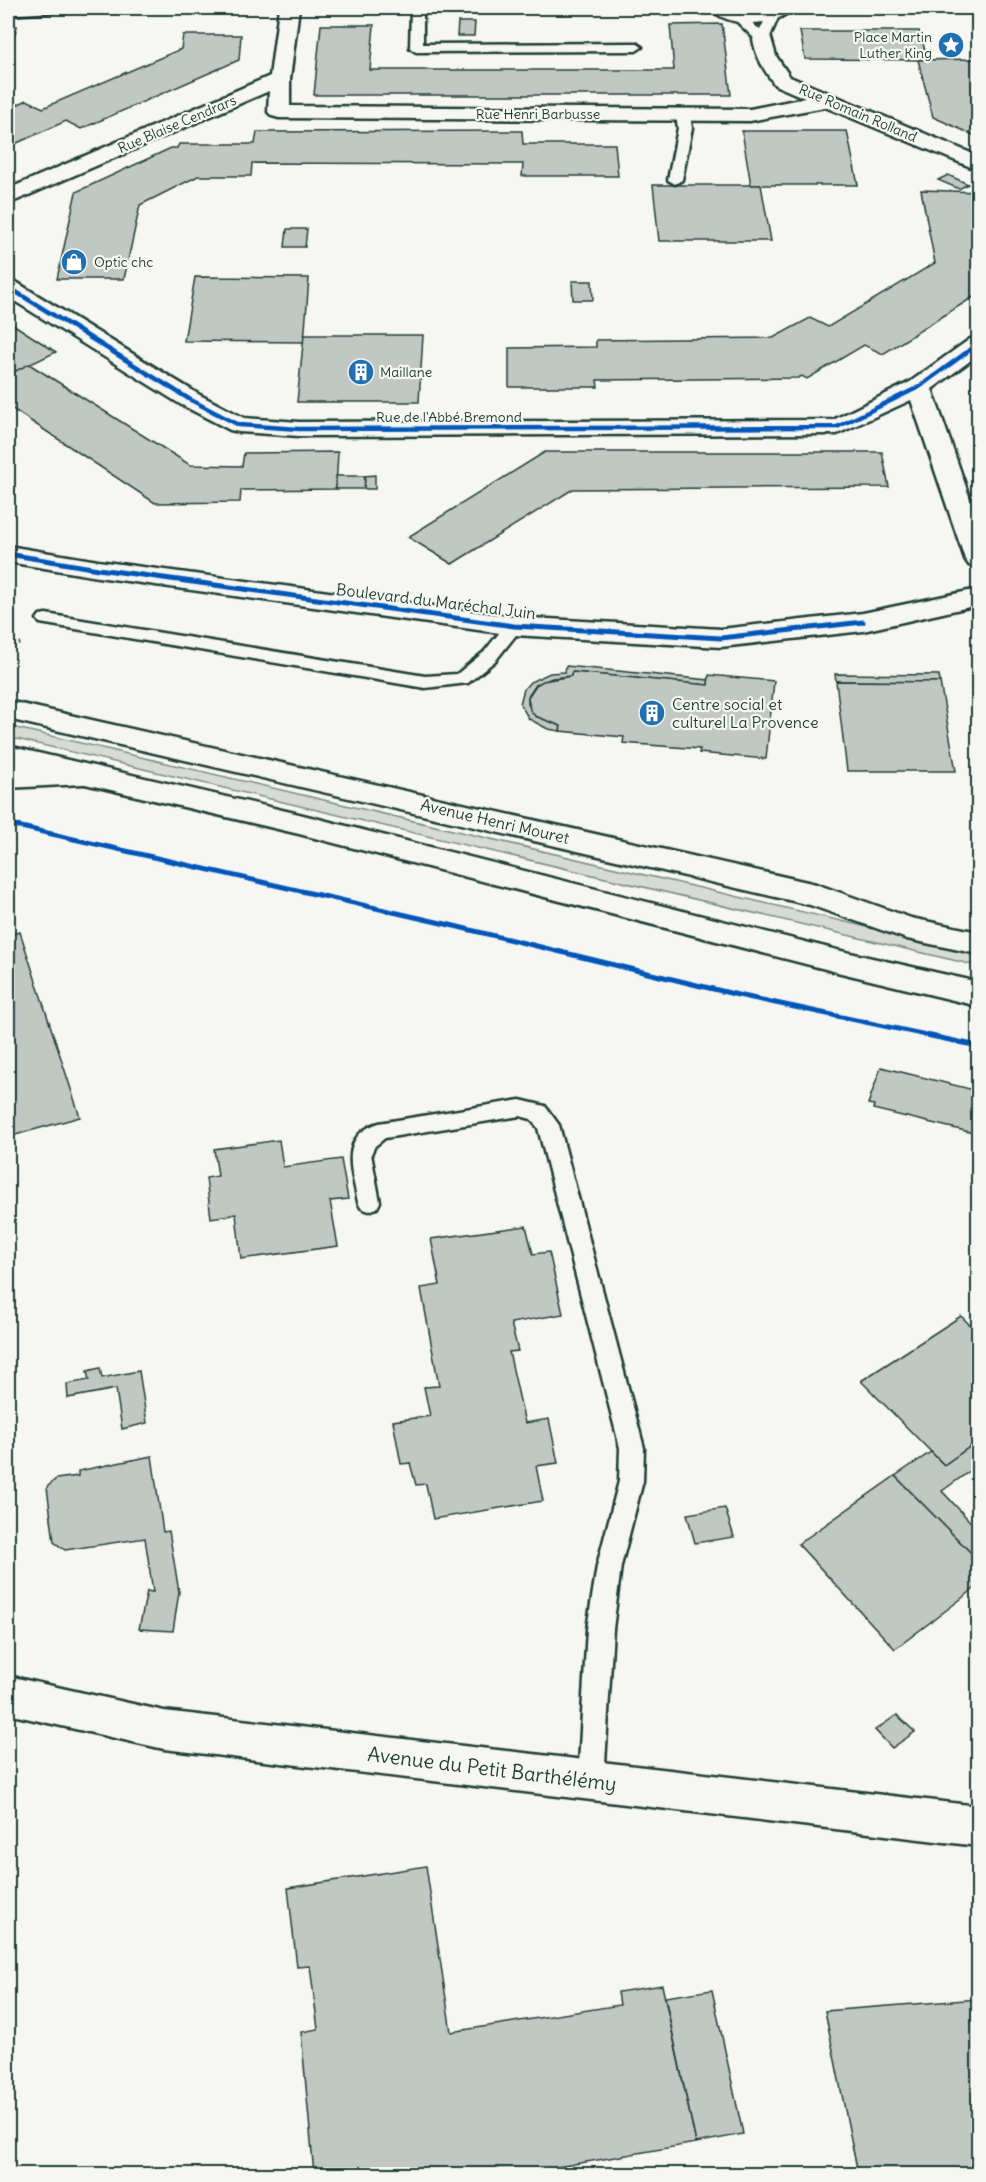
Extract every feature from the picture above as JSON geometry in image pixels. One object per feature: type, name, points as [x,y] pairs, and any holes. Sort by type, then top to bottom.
[{"type":"street","points":[[8,9],[45,8]]},
{"type":"street","points":[[280,79],[289,8]]},
{"type":"street","points":[[728,11],[757,16],[778,10]]},
{"type":"street","name":"Rue Romain Rolland","points":[[763,39],[766,56],[775,74],[782,81],[978,164]]},
{"type":"street","name":"Rue Henri Barbusse","points":[[280,79],[279,112],[750,115],[828,100]]},
{"type":"street","name":"Rue Blaise Cendrars","points":[[8,197],[280,79]]},
{"type":"street","name":"Rue de l'Abbé Bremond","points":[[8,287],[189,399],[239,425],[299,429],[837,427],[919,387],[978,344]]},
{"type":"street","points":[[919,387],[978,559]]},
{"type":"street","name":"Boulevard du Maréchal Juin","points":[[8,554],[108,571],[514,626],[721,638],[863,622],[978,597]]},
{"type":"street","name":"Avenue Henri Mouret","points":[[12,710],[816,895],[907,928],[978,943]]},
{"type":"street","points":[[8,756],[299,824],[825,958],[978,994]]},
{"type":"street","points":[[8,778],[83,774]]},
{"type":"street","name":"Avenue du Petit Barthélémy","points":[[8,1695],[164,1730],[978,1826]]},
{"type":"lane","points":[[417,8],[416,48],[636,47]]},
{"type":"lane","points":[[728,11],[763,39],[778,10]]},
{"type":"lane","points":[[675,180],[685,128],[683,116]]},
{"type":"lane","points":[[46,619],[425,682],[462,679],[490,656],[514,626]]},
{"type":"lane","points":[[369,1202],[360,1154],[367,1140],[379,1131],[520,1108],[538,1112],[548,1125],[632,1448],[630,1481],[609,1566],[600,1629],[591,1781]]},
{"type":"shaded area","points":[[8,726],[978,953],[978,966],[8,737]]},
{"type":"building","points":[[458,22],[475,22],[474,36],[457,36]]},
{"type":"building","points":[[722,24],[731,95],[314,95],[321,25],[374,25],[370,70],[674,70],[670,25]]},
{"type":"building","points":[[8,26],[17,26],[8,59]]},
{"type":"building","points":[[800,31],[919,31],[928,60],[805,59]]},
{"type":"building","points":[[183,35],[241,35],[239,60],[81,129],[66,121],[8,147],[8,109],[27,100],[43,108],[181,49]]},
{"type":"building","points":[[978,59],[978,137],[933,117],[918,60]]},
{"type":"building","points":[[522,131],[523,144],[615,144],[618,176],[522,176],[523,164],[252,163],[251,176],[198,176],[140,205],[124,279],[57,279],[76,192],[171,148],[177,148],[179,144],[255,144],[257,132]]},
{"type":"building","points":[[742,131],[847,131],[858,185],[751,185]]},
{"type":"building","points":[[948,175],[968,184],[959,189],[938,180]]},
{"type":"building","points":[[653,185],[761,185],[771,241],[659,241]]},
{"type":"building","points":[[921,190],[978,192],[978,294],[883,354],[864,345],[807,379],[802,376],[798,378],[597,380],[598,387],[509,387],[509,348],[596,347],[596,340],[773,338],[810,318],[828,327],[935,263]]},
{"type":"building","points":[[287,229],[307,229],[305,247],[285,247]]},
{"type":"building","points":[[195,277],[309,278],[304,342],[184,341]]},
{"type":"building","points":[[572,281],[592,281],[593,300],[573,300]]},
{"type":"building","points":[[8,321],[56,352],[8,375]]},
{"type":"building","name":"Maillane","points":[[304,335],[423,335],[419,402],[297,402]]},
{"type":"building","points":[[29,364],[190,465],[242,466],[244,453],[338,452],[336,489],[241,490],[240,502],[155,503],[8,406],[8,375]]},
{"type":"building","points":[[545,452],[882,452],[889,487],[573,489],[452,564],[408,537]]},
{"type":"building","points":[[375,475],[375,489],[364,489],[365,476]]},
{"type":"building","points":[[336,476],[365,476],[364,489],[336,489]]},
{"type":"building","points":[[566,666],[709,680],[708,685],[572,672],[571,676],[552,678],[536,685],[528,697],[528,704],[535,716],[561,726],[560,731],[548,729],[529,719],[520,704],[524,689],[530,682],[550,673],[565,672]]},
{"type":"building","name":"Centre social et culturel La Provence","points":[[572,672],[708,685],[709,675],[774,681],[766,759],[699,753],[700,749],[623,743],[624,737],[560,731],[561,726],[535,716],[530,710],[528,697],[536,685],[543,681],[571,676]]},
{"type":"building","points":[[835,674],[939,675],[940,682],[836,681]]},
{"type":"building","points":[[836,681],[940,682],[956,771],[847,771]]},
{"type":"building","points":[[20,932],[80,1117],[8,1137],[8,935]]},
{"type":"building","points":[[881,1067],[978,1091],[978,1134],[873,1109],[874,1105],[868,1104]]},
{"type":"building","points":[[279,1140],[283,1167],[341,1159],[348,1199],[330,1201],[338,1246],[241,1259],[236,1214],[211,1218],[206,1178],[218,1176],[214,1149]]},
{"type":"building","points":[[526,1226],[533,1254],[549,1252],[563,1314],[511,1323],[518,1351],[509,1352],[525,1423],[549,1419],[558,1463],[536,1466],[543,1501],[433,1519],[426,1484],[416,1485],[410,1463],[401,1464],[393,1421],[430,1416],[424,1387],[439,1386],[421,1288],[440,1285],[431,1239]]},
{"type":"building","points":[[961,1316],[978,1333],[978,1441],[944,1465],[861,1381]]},
{"type":"building","points":[[100,1368],[102,1378],[139,1371],[147,1423],[122,1429],[116,1389],[68,1398],[67,1384],[89,1380],[87,1371]]},
{"type":"building","points":[[978,1441],[978,1465],[942,1491],[978,1530],[978,1560],[895,1476],[931,1452],[944,1465]]},
{"type":"building","points":[[152,1456],[163,1532],[169,1531],[179,1592],[173,1631],[139,1629],[147,1591],[153,1592],[145,1538],[65,1550],[54,1542],[47,1487],[56,1479],[78,1476],[78,1471]]},
{"type":"building","points":[[895,1476],[978,1560],[978,1586],[895,1649],[798,1544]]},
{"type":"building","points":[[725,1508],[734,1537],[695,1543],[687,1514]]},
{"type":"building","points":[[897,1715],[915,1732],[892,1748],[875,1730]]},
{"type":"building","points":[[426,1866],[451,2032],[620,2005],[618,1992],[662,1985],[696,2143],[517,2174],[314,2174],[301,2032],[318,2029],[310,1966],[297,1967],[288,1888]]},
{"type":"building","points":[[712,1990],[743,2134],[696,2143],[665,1997]]},
{"type":"building","points":[[978,1999],[978,2174],[858,2174],[825,2011]]},
{"type":"cycle path","points":[[8,287],[189,399],[239,425],[299,429],[837,427],[919,387],[978,344]]},
{"type":"cycle path","points":[[8,554],[98,569],[514,626],[721,638],[863,622]]},
{"type":"cycle path","points":[[8,824],[450,925],[738,995],[978,1046]]},
{"type":"place","name":"Place Martin Luther King","points":[[951,45]]},
{"type":"place","name":"Optic chc","points":[[74,262]]},
{"type":"place","name":"Maillane","points":[[361,372]]},
{"type":"place","name":"Centre social et culturel La Provence","points":[[652,713]]}]
